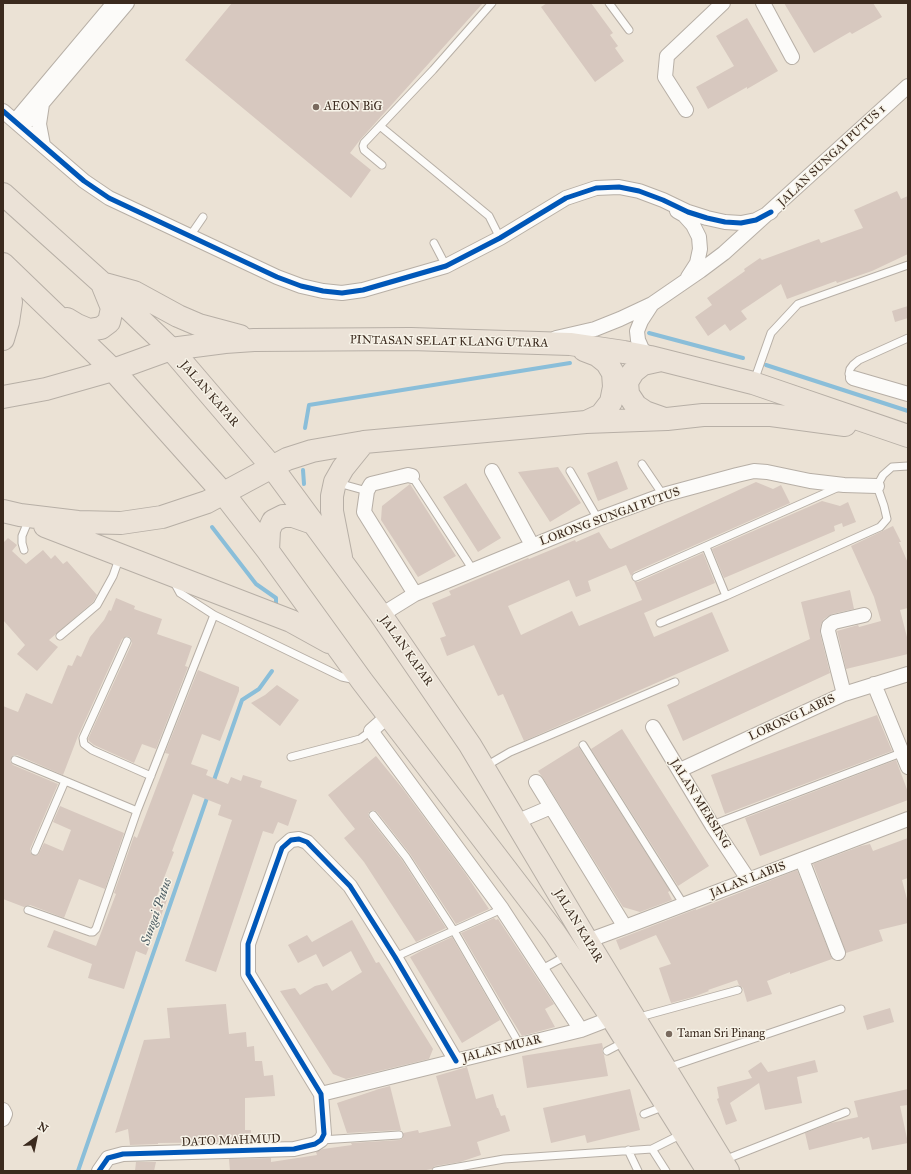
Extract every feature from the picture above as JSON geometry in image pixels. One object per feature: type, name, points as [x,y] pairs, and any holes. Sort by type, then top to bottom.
[{"type":"highway","name":"JALAN KAPAR","points":[[3,194],[102,283],[172,349],[272,467],[381,615],[484,767],[586,941],[664,1068],[719,1168]]},
{"type":"highway","name":"JALAN KAPAR","points":[[3,264],[113,370],[223,493],[268,551],[362,682],[554,932],[612,1018],[685,1132],[719,1168]]},
{"type":"highway","points":[[3,270],[12,302],[3,339]]},
{"type":"highway","points":[[48,306],[77,326],[90,330],[101,328],[109,322],[112,308],[102,283]]},
{"type":"highway","points":[[102,283],[134,292],[178,316],[199,325],[254,340]]},
{"type":"highway","name":"PINTASAN SELAT KLANG UTARA","points":[[3,397],[46,389],[113,370],[172,349],[225,342],[254,340],[410,339],[570,344],[624,352],[753,383],[899,433]]},
{"type":"highway","points":[[570,344],[598,355],[607,363],[613,373],[614,387],[611,402],[601,415],[586,422]]},
{"type":"highway","points":[[655,359],[643,364],[633,372],[627,382],[628,394],[636,406],[645,412],[667,419]]},
{"type":"highway","name":"PINTASAN SELAT KLANG UTARA","points":[[17,515],[78,522],[121,523],[162,517],[207,502],[287,459],[312,451],[364,442],[586,422],[667,419],[703,415],[771,415],[899,433]]},
{"type":"highway","points":[[342,562],[332,511],[332,496],[335,482],[343,468],[364,442]]},
{"type":"highway","points":[[17,515],[291,621],[305,627],[335,646]]},
{"type":"highway","points":[[268,551],[269,530],[273,521],[283,516],[293,516],[313,523]]},
{"type":"street","points":[[3,104],[13,106],[37,102],[114,3]]},
{"type":"street","points":[[18,124],[127,3]]},
{"type":"street","points":[[686,110],[665,76],[667,56],[723,3]]},
{"type":"street","points":[[763,3],[792,57]]},
{"type":"street","name":"JALAN SUNGAI PUTUS 1","points":[[655,359],[642,349],[638,340],[637,331],[641,321],[652,304],[724,253],[771,212],[908,86]]},
{"type":"street","points":[[37,102],[43,145]]},
{"type":"street","points":[[3,111],[84,181],[109,198],[277,277],[301,286],[323,291],[342,293],[363,290],[446,266],[500,238],[566,198],[596,188],[619,187],[638,191],[688,212],[725,222],[741,223],[756,220],[771,212]]},
{"type":"street","points":[[662,200],[684,215],[693,225],[699,237],[700,249],[697,263],[683,283]]},
{"type":"street","points":[[534,343],[595,329],[652,304]]},
{"type":"street","points":[[853,378],[908,394]]},
{"type":"street","points":[[492,471],[532,545]]},
{"type":"street","name":"LORONG SUNGAI PUTUS","points":[[381,615],[414,594],[598,519],[663,495],[754,471],[767,472],[810,481],[844,485],[877,486]]},
{"type":"street","points":[[412,476],[408,475],[372,484],[367,491],[364,512],[414,594]]},
{"type":"street","points":[[844,694],[828,631],[829,626],[834,622],[864,615]]},
{"type":"street","name":"LORONG LABIS","points":[[680,770],[844,694],[908,674]]},
{"type":"street","points":[[874,684],[908,767]]},
{"type":"street","points":[[388,716],[371,731],[502,909],[581,1030]]},
{"type":"street","name":"JALAN MERSING","points":[[653,728],[680,770],[712,825],[748,879]]},
{"type":"street","points":[[536,782],[625,927]]},
{"type":"street","points":[[516,822],[552,807]]},
{"type":"street","name":"JALAN LABIS","points":[[586,941],[908,819]]},
{"type":"street","points":[[320,1140],[324,1134],[321,1094],[248,974],[248,944],[282,848],[291,840],[299,839],[307,842],[350,886],[395,957],[456,1061]]},
{"type":"street","points":[[802,860],[838,952]]},
{"type":"street","name":"JALAN MUAR","points":[[321,1094],[581,1030],[612,1018]]},
{"type":"street","points":[[3,1110],[5,1114],[3,1119]]},
{"type":"street","name":"DATO MAHMUD","points":[[99,1171],[108,1158],[123,1154],[294,1149],[315,1144],[320,1140]]},
{"type":"lane","points":[[382,165],[364,150],[363,146],[492,3]]},
{"type":"lane","points":[[609,3],[629,30]]},
{"type":"lane","points":[[380,126],[489,216],[492,219],[500,238]]},
{"type":"lane","points":[[190,236],[203,217]]},
{"type":"lane","points":[[434,243],[446,266]]},
{"type":"lane","points":[[753,383],[771,334],[798,304],[908,265]]},
{"type":"lane","points":[[853,378],[849,374],[850,369],[859,360],[908,338]]},
{"type":"lane","points":[[642,464],[663,495]]},
{"type":"lane","points":[[660,623],[726,596],[880,527],[887,519],[877,486],[883,475],[892,467],[908,466]]},
{"type":"lane","points":[[570,471],[598,519]]},
{"type":"lane","points":[[412,476],[473,570]]},
{"type":"lane","points":[[335,482],[367,491]]},
{"type":"lane","points":[[636,577],[844,485]]},
{"type":"lane","points":[[17,515],[24,550]]},
{"type":"lane","points":[[706,547],[726,596]]},
{"type":"lane","points":[[60,636],[97,605],[113,576],[120,555]]},
{"type":"lane","points":[[170,575],[180,593],[214,615],[342,677],[362,682]]},
{"type":"lane","points":[[28,910],[90,932],[93,932],[96,929],[137,811],[214,615]]},
{"type":"lane","points":[[127,641],[83,738],[84,744],[92,750],[151,776]]},
{"type":"lane","points":[[484,767],[510,752],[675,682]]},
{"type":"lane","points":[[292,757],[360,739],[371,731]]},
{"type":"lane","points":[[583,745],[684,905]]},
{"type":"lane","points":[[712,825],[901,753]]},
{"type":"lane","points":[[15,760],[137,811]]},
{"type":"lane","points":[[35,851],[65,780]]},
{"type":"lane","points":[[373,815],[406,858],[454,931],[520,1045]]},
{"type":"lane","points":[[395,957],[502,909]]},
{"type":"lane","points":[[542,969],[569,954]]},
{"type":"lane","points":[[634,1019],[738,990]]},
{"type":"lane","points":[[664,1068],[841,1009]]},
{"type":"lane","points":[[607,1051],[627,1041]]},
{"type":"lane","points":[[644,1114],[668,1105]]},
{"type":"lane","points":[[719,1168],[846,1112]]},
{"type":"lane","points":[[436,1171],[504,1159],[652,1149],[685,1132]]},
{"type":"lane","points":[[320,1140],[399,1135]]},
{"type":"lane","points":[[652,1149],[666,1171]]},
{"type":"lane","points":[[628,1150],[638,1171]]},
{"type":"building","name":"AEON BiG","points":[[232,3],[483,3],[350,153],[371,170],[351,198],[185,60]]},
{"type":"building","points":[[547,3],[591,3],[613,33],[610,35],[618,46],[615,48],[624,61],[595,82],[541,7]]},
{"type":"building","points":[[784,3],[873,3],[882,17],[852,34],[850,32],[814,53]]},
{"type":"building","points":[[747,18],[778,71],[708,109],[696,87],[734,66],[716,36]]},
{"type":"building","points":[[897,191],[901,199],[908,196],[908,254],[872,271],[837,283],[836,281],[787,299],[781,284],[741,311],[747,319],[730,331],[725,324],[708,336],[695,317],[712,305],[707,298],[745,271],[744,269],[760,258],[762,260],[819,239],[821,243],[863,228],[854,210]]},
{"type":"building","points":[[908,306],[908,318],[895,322],[892,311]]},
{"type":"building","points":[[617,461],[628,489],[598,501],[587,473]]},
{"type":"building","points":[[558,467],[581,503],[550,522],[518,472]]},
{"type":"building","points":[[756,482],[773,489],[781,485],[790,503],[634,572],[631,576],[626,565],[588,581],[591,591],[576,597],[569,580],[508,606],[521,635],[572,611],[579,626],[642,600],[634,581],[638,582],[703,553],[715,583],[644,613],[654,637],[712,612],[729,651],[524,741],[503,694],[498,696],[474,645],[447,656],[440,638],[446,636],[432,603],[451,595],[449,591],[528,558],[529,559],[575,540],[576,542],[599,532],[611,549]]},
{"type":"building","points":[[466,483],[501,538],[478,552],[443,497]]},
{"type":"building","points":[[410,484],[456,556],[418,577],[381,520],[382,506]]},
{"type":"building","points":[[822,501],[840,506],[848,502],[856,522],[843,527],[842,523],[834,526],[835,531],[724,578],[712,549]]},
{"type":"building","points":[[893,526],[901,542],[899,542],[908,563],[908,608],[900,610],[908,641],[908,654],[846,669],[837,631],[881,621],[874,597],[851,546]]},
{"type":"building","points":[[8,538],[17,545],[12,551],[26,564],[43,550],[51,559],[55,555],[63,564],[67,561],[97,595],[93,602],[49,640],[58,647],[37,671],[17,654],[25,645],[3,620],[3,543]]},
{"type":"building","points":[[850,590],[854,609],[832,614],[824,619],[821,624],[820,633],[830,673],[683,741],[667,705],[810,639],[801,602]]},
{"type":"building","points":[[116,598],[135,606],[134,609],[162,619],[157,634],[192,646],[185,666],[188,667],[156,749],[142,744],[134,763],[94,745],[88,739],[132,643],[131,638],[127,636],[122,639],[78,736],[63,775],[17,755],[14,755],[11,758],[10,761],[13,765],[58,784],[30,849],[30,852],[33,855],[38,855],[44,843],[63,851],[71,830],[53,822],[60,806],[124,833],[105,889],[79,879],[64,918],[30,905],[24,907],[3,899],[3,706],[18,712],[26,693],[52,704],[68,665],[72,666],[77,655],[81,657],[90,637],[104,620],[109,610],[111,611]]},
{"type":"building","points":[[198,670],[239,687],[239,691],[220,741],[202,734],[191,764],[208,770],[206,775],[228,784],[231,777],[241,781],[243,775],[262,781],[260,787],[297,800],[288,826],[278,822],[273,834],[263,831],[216,972],[185,961],[232,820],[218,815],[221,805],[193,794],[172,851],[174,852],[157,896],[167,900],[146,955],[136,951],[124,989],[88,978],[92,964],[47,947],[54,930],[96,946],[116,894],[114,893],[134,836],[137,838],[169,754],[165,753]]},
{"type":"building","points":[[277,685],[299,700],[280,726],[251,703],[265,695]]},
{"type":"building","points":[[877,715],[892,751],[725,814],[711,775]]},
{"type":"building","points":[[622,729],[709,866],[678,886],[591,749]]},
{"type":"building","points":[[578,746],[670,891],[668,892],[672,900],[640,912],[623,907],[538,771]]},
{"type":"building","points":[[376,756],[403,789],[465,873],[489,909],[456,924],[410,854],[377,812],[374,810],[370,811],[368,814],[369,818],[402,860],[446,928],[416,942],[364,862],[344,838],[355,829],[328,795]]},
{"type":"building","points":[[896,760],[908,792],[908,800],[760,856],[745,818]]},
{"type":"building","points":[[908,838],[908,878],[902,880],[908,903],[908,923],[879,930],[883,941],[846,953],[813,864],[861,846],[870,844],[873,851]]},
{"type":"building","points":[[797,870],[832,959],[767,981],[772,994],[747,1002],[743,988],[739,985],[737,980],[693,997],[671,1003],[659,968],[671,964],[656,935],[620,950],[616,940]]},
{"type":"building","points":[[494,918],[496,920],[498,919],[554,1004],[545,1009],[555,1027],[522,1036],[461,933]]},
{"type":"building","points":[[352,920],[376,963],[379,962],[433,1049],[429,1059],[346,1079],[333,1074],[280,991],[295,988],[300,995],[315,986],[327,983],[332,991],[362,972],[351,951],[323,967],[316,954],[298,963],[288,945],[307,935],[312,942]]},
{"type":"building","points":[[452,937],[500,1020],[462,1043],[410,957]]},
{"type":"building","points":[[226,1004],[229,1034],[246,1032],[247,1047],[254,1046],[255,1061],[262,1061],[264,1076],[273,1075],[275,1096],[245,1098],[245,1130],[251,1130],[251,1142],[158,1143],[130,1145],[128,1129],[115,1133],[144,1040],[170,1038],[167,1008]]},
{"type":"building","points":[[890,1008],[894,1022],[867,1030],[863,1016]]},
{"type":"building","points":[[602,1043],[602,1051],[608,1076],[527,1088],[522,1056]]},
{"type":"building","points":[[815,1060],[818,1072],[797,1077],[802,1103],[765,1110],[759,1083],[730,1103],[737,1121],[726,1125],[717,1099],[719,1098],[717,1087],[752,1078],[748,1071],[761,1062],[768,1072]]},
{"type":"building","points":[[467,1067],[476,1099],[493,1094],[497,1108],[501,1116],[505,1115],[510,1131],[477,1142],[481,1155],[460,1162],[435,1166],[432,1169],[421,1171],[230,1171],[229,1159],[271,1158],[271,1162],[317,1155],[316,1152],[323,1149],[352,1145],[351,1143],[399,1140],[403,1138],[403,1133],[418,1130],[419,1133],[451,1126],[436,1076]]},
{"type":"building","points":[[390,1086],[401,1130],[347,1133],[337,1103]]},
{"type":"building","points":[[630,1089],[640,1130],[587,1143],[585,1135],[551,1143],[543,1108]]},
{"type":"building","points":[[908,1089],[908,1105],[900,1106],[908,1143],[872,1150],[869,1137],[863,1139],[862,1137],[809,1150],[805,1133],[831,1123],[858,1117],[854,1101]]},
{"type":"building","points":[[136,1162],[156,1162],[154,1171],[135,1171]]},
{"type":"waterway","points":[[649,333],[743,358]]},
{"type":"waterway","points":[[305,428],[309,405],[570,363]]},
{"type":"waterway","points":[[766,365],[908,411]]},
{"type":"waterway","points":[[303,470],[304,484]]},
{"type":"waterway","points":[[212,527],[256,584],[276,598],[276,607]]},
{"type":"waterway","name":"Sungai Putus","points":[[213,783],[242,700],[259,689],[272,671]]},
{"type":"waterway","name":"Sungai Putus","points":[[78,1171],[208,795]]},
{"type":"cycle path","points":[[3,111],[84,181],[109,198],[277,277],[301,286],[323,291],[342,293],[363,290],[446,266],[500,238],[566,198],[596,188],[619,187],[639,191],[688,212],[725,222],[741,223],[756,220],[771,212]]},
{"type":"cycle path","points":[[99,1171],[108,1158],[123,1154],[294,1149],[315,1144],[321,1140],[324,1134],[321,1094],[248,974],[248,944],[282,848],[291,840],[299,839],[307,842],[350,886],[395,957],[456,1061]]},
{"type":"place","name":"AEON BiG","points":[[316,107]]},
{"type":"place","name":"Taman Sri Pinang","points":[[669,1034]]}]
